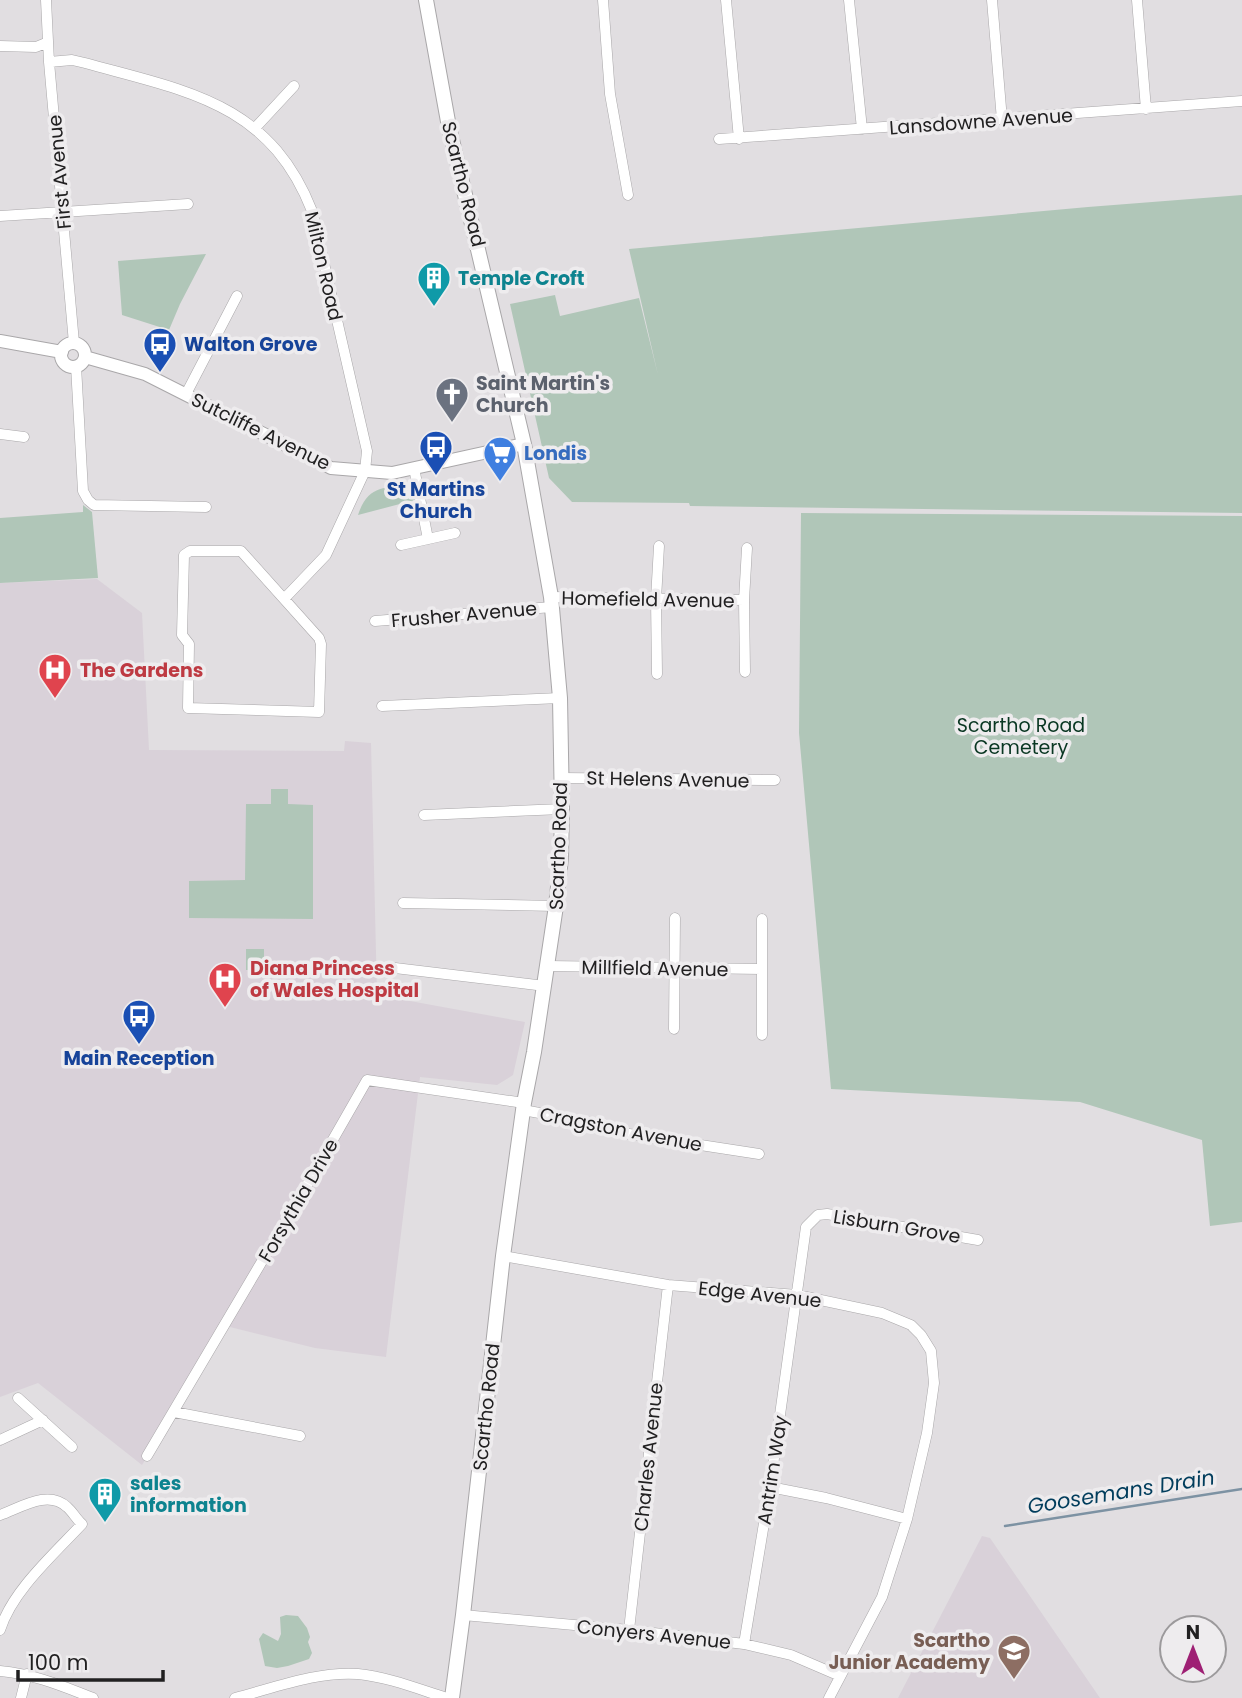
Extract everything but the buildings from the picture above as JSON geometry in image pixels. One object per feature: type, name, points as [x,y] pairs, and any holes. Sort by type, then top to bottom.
[{"type":"main road","name":"Scartho Road","points":[[426,0],[449,127],[524,444],[552,602],[560,698],[562,809],[556,906],[503,1256],[463,1615],[449,1698]]},
{"type":"street","name":"First Avenue","points":[[47,0],[48,42],[74,344]]},
{"type":"street","points":[[603,0],[610,94],[628,195]]},
{"type":"street","points":[[726,0],[738,139]]},
{"type":"street","points":[[849,0],[862,129]]},
{"type":"street","points":[[992,0],[1002,120]]},
{"type":"street","points":[[1137,0],[1146,109]]},
{"type":"street","points":[[0,46],[36,47],[48,42]]},
{"type":"street","name":"Milton Road","points":[[50,62],[72,60],[191,92],[228,109],[255,128],[285,159],[303,187],[313,211],[367,452],[365,471]]},
{"type":"street","points":[[255,128],[294,86]]},
{"type":"street","name":"Lansdowne Avenue","points":[[719,139],[1242,101]]},
{"type":"street","points":[[0,216],[188,204]]},
{"type":"street","points":[[186,394],[237,296]]},
{"type":"street","points":[[0,341],[62,352]]},
{"type":"street","points":[[62,352],[68,345],[82,347],[80,362],[83,491],[88,500],[94,505],[206,507]]},
{"type":"street","points":[[62,352],[65,363],[80,362]]},
{"type":"street","name":"Sutcliffe Avenue","points":[[80,362],[145,374],[331,468],[392,473],[524,444]]},
{"type":"street","points":[[0,434],[24,437]]},
{"type":"street","points":[[414,468],[428,539]]},
{"type":"street","points":[[284,598],[326,555],[365,471]]},
{"type":"street","points":[[401,545],[455,533]]},
{"type":"street","points":[[657,674],[656,599],[659,546]]},
{"type":"street","points":[[745,672],[744,600],[747,548]]},
{"type":"street","points":[[190,551],[241,551],[284,598],[321,644],[319,712],[188,708],[189,644],[182,635],[184,555],[190,551]]},
{"type":"street","name":"Homefield Avenue","points":[[552,602],[744,600]]},
{"type":"street","name":"Frusher Avenue","points":[[375,621],[552,602]]},
{"type":"street","points":[[382,706],[560,698]]},
{"type":"street","name":"St Helens Avenue","points":[[561,778],[775,780]]},
{"type":"street","points":[[424,815],[562,809]]},
{"type":"street","points":[[403,903],[556,906]]},
{"type":"street","points":[[674,1029],[675,918]]},
{"type":"street","points":[[762,919],[762,1035]]},
{"type":"street","name":"Millfield Avenue","points":[[548,966],[762,970]]},
{"type":"street","points":[[395,968],[545,986]]},
{"type":"street","name":"Forsythia Drive","points":[[147,1456],[366,1080],[524,1107]]},
{"type":"street","name":"Cragston Avenue","points":[[524,1107],[629,1134],[760,1154]]},
{"type":"street","name":"Lisburn Grove","points":[[797,1295],[806,1227],[818,1215],[827,1214],[978,1240]]},
{"type":"street","name":"Edge Avenue","points":[[503,1256],[668,1284],[797,1295],[897,1318],[911,1325],[921,1335],[931,1351],[934,1383],[927,1433],[907,1519],[881,1601],[829,1698]]},
{"type":"street","name":"Charles Avenue","points":[[629,1630],[668,1284]]},
{"type":"street","name":"Antrim Way","points":[[744,1644],[770,1487],[797,1295]]},
{"type":"street","points":[[18,1398],[72,1447]]},
{"type":"street","points":[[174,1412],[300,1437]]},
{"type":"street","points":[[0,1440],[43,1420]]},
{"type":"street","points":[[770,1487],[907,1519]]},
{"type":"street","points":[[0,1515],[44,1499],[56,1500],[67,1507],[82,1524],[26,1584],[6,1612],[0,1630]]},
{"type":"street","name":"Conyers Avenue","points":[[463,1615],[629,1630],[744,1644],[791,1655],[839,1676]]},
{"type":"street","points":[[0,1671],[27,1674],[93,1698]]},
{"type":"street","points":[[21,1698],[27,1674]]},
{"type":"street","points":[[235,1698],[308,1679],[356,1674],[379,1677],[449,1698]]},
{"type":"shaded area","name":"Diana Princess of Wales Hospital","points":[[97,579],[142,613],[149,750],[344,751],[345,741],[371,743],[377,995],[525,1022],[513,1075],[497,1085],[420,1077],[386,1357],[315,1348],[226,1326],[142,1465],[38,1383],[0,1397],[0,583]]},
{"type":"shaded area","points":[[982,1536],[990,1538],[1100,1698],[898,1698]]},
{"type":"green space","points":[[1242,195],[1242,513],[572,502],[549,478],[510,304],[555,295],[560,316],[639,298],[658,375],[629,249]]},
{"type":"green space","points":[[206,254],[169,330],[122,315],[118,261]]},
{"type":"green space","points":[[411,485],[415,500],[358,515],[372,493],[385,488]]},
{"type":"green space","points":[[83,505],[92,512],[98,578],[0,583],[0,518],[83,512]]},
{"type":"green space","name":"Scartho Road Cemetery","points":[[801,513],[1242,516],[1242,1222],[1210,1226],[1202,1140],[1080,1102],[831,1089],[799,733]]},
{"type":"green space","points":[[271,789],[288,789],[288,804],[313,805],[313,919],[189,918],[189,881],[245,880],[246,804],[271,804]]},
{"type":"green space","points":[[246,949],[264,949],[264,970],[246,970]]},
{"type":"green space","points":[[298,1616],[307,1628],[312,1653],[309,1659],[288,1666],[265,1666],[259,1639],[263,1633],[278,1641],[281,1634],[280,1617]]},
{"type":"waterway","name":"Goosemans Drain","points":[[1005,1526],[1242,1489]]},
{"type":"place","name":"Temple Croft","points":[[434,308]]},
{"type":"place","name":"Walton Grove","points":[[160,374]]},
{"type":"place","name":"Saint Martin's Church","points":[[452,424]]},
{"type":"place","name":"St Martins Church","points":[[436,477]]},
{"type":"place","name":"Londis","points":[[500,483]]},
{"type":"place","name":"The Gardens","points":[[55,700]]},
{"type":"place","name":"Diana Princess of Wales Hospital","points":[[225,1009]]},
{"type":"place","name":"Main Reception","points":[[139,1046]]},
{"type":"place","name":"sales information","points":[[105,1524]]},
{"type":"place","name":"Scartho Junior Academy","points":[[1014,1681]]}]
